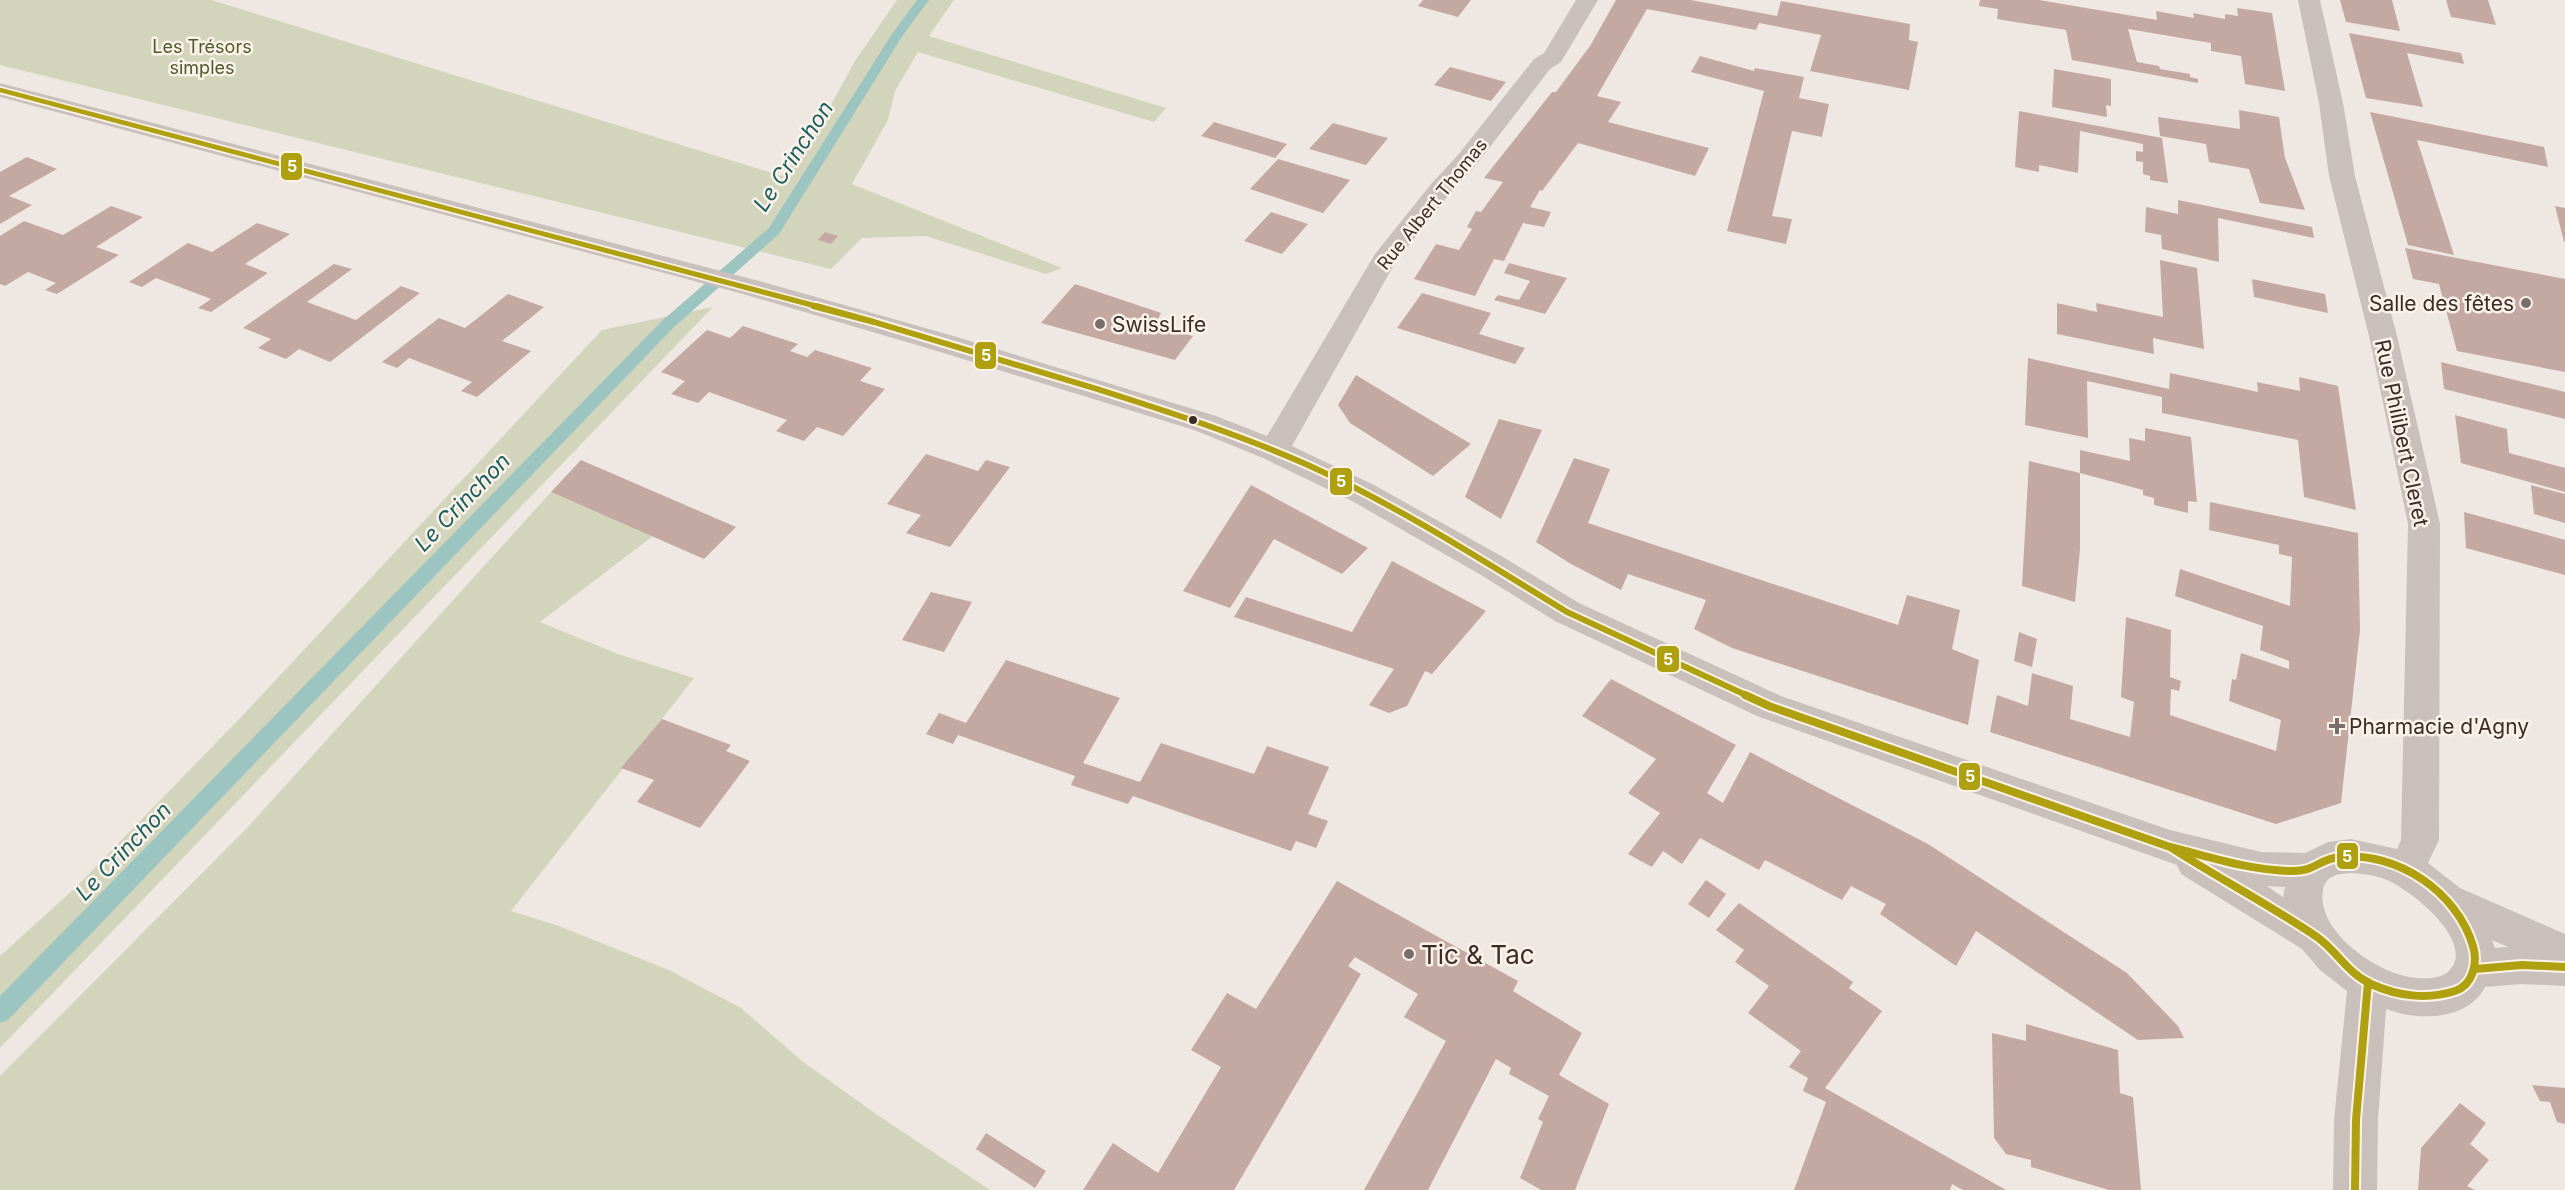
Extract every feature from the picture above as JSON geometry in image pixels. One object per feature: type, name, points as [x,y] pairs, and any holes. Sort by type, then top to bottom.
[{"type":"street","name":"Rue Albert Thomas","points":[[1274,450],[1384,260],[1441,188],[1467,160],[1542,64],[1553,57],[1587,0]]},
{"type":"street","name":"Rue Philibert Cleret","points":[[2309,0],[2331,103],[2342,176],[2384,340],[2424,524],[2420,840],[2406,870]]},
{"type":"street","points":[[0,90],[744,286],[1097,389],[1205,423],[1274,450],[1363,493],[1492,566],[1567,612],[1769,706],[2170,847],[2261,869],[2311,870]]},
{"type":"street","points":[[2170,847],[2316,936]]},
{"type":"street","points":[[2350,856],[2377,859],[2406,870],[2449,903],[2462,919],[2471,936],[2475,954],[2475,969],[2462,988],[2436,998],[2403,996],[2368,982],[2347,969],[2316,936],[2304,911],[2302,889],[2311,870],[2327,859],[2350,856]]},
{"type":"street","points":[[2449,903],[2565,953]]},
{"type":"street","points":[[2475,969],[2522,965],[2565,967]]},
{"type":"street","points":[[2355,1190],[2360,1049],[2368,982]]},
{"type":"green space","name":"Les Trésors simples","points":[[0,0],[211,0],[782,176],[820,125],[855,61],[897,0],[954,0],[929,36],[1166,108],[1154,122],[918,52],[895,91],[888,120],[852,184],[1062,268],[1046,274],[926,236],[862,238],[831,269],[0,65]]},
{"type":"green space","points":[[713,307],[0,1048],[0,956],[75,888],[244,714],[602,330]]},
{"type":"green space","points":[[551,492],[653,536],[540,622],[618,654],[694,678],[511,911],[559,926],[669,970],[741,1008],[802,1061],[876,1114],[990,1190],[0,1190],[0,1076],[247,828]]},
{"type":"building","points":[[1423,0],[1471,0],[1458,17],[1418,6]]},
{"type":"building","points":[[1616,0],[1691,0],[1777,16],[1781,1],[1910,24],[1909,40],[1918,42],[1909,90],[1810,71],[1821,35],[1759,23],[1756,30],[1647,9],[1597,96],[1621,102],[1608,122],[1709,148],[1695,176],[1578,143],[1542,191],[1540,190],[1530,207],[1551,212],[1544,227],[1523,223],[1504,261],[1494,259],[1475,296],[1414,279],[1436,244],[1459,250],[1472,229],[1467,227],[1476,211],[1481,212],[1503,182],[1484,178],[1552,92],[1556,92],[1590,46]]},
{"type":"building","points":[[1980,0],[2039,0],[2157,20],[2156,11],[2194,18],[2193,13],[2225,19],[2225,14],[2238,16],[2237,8],[2272,13],[2285,91],[2245,84],[2241,56],[2211,51],[2211,43],[2128,29],[2137,62],[2190,74],[2190,77],[2198,79],[2198,83],[2072,60],[2066,30],[1997,19],[1998,9],[1979,6]]},
{"type":"building","points":[[2340,0],[2392,0],[2400,31],[2346,22]]},
{"type":"building","points":[[2446,0],[2488,0],[2496,25],[2451,17]]},
{"type":"building","points":[[2349,33],[2461,53],[2464,64],[2407,53],[2423,107],[2366,98]]},
{"type":"building","points":[[1700,56],[1754,71],[1755,68],[1804,77],[1799,98],[1829,104],[1822,137],[1792,131],[1772,216],[1792,219],[1786,244],[1727,231],[1764,91],[1691,72]]},
{"type":"building","points":[[1450,67],[1506,82],[1491,101],[1434,85]]},
{"type":"building","points":[[2054,69],[2111,79],[2111,106],[2106,105],[2107,117],[2052,107]]},
{"type":"building","points":[[2239,110],[2279,117],[2285,158],[2305,210],[2260,203],[2249,169],[2209,162],[2206,144],[2160,136],[2158,117],[2240,129]]},
{"type":"building","points":[[2019,111],[2162,138],[2168,183],[2150,180],[2150,176],[2143,174],[2143,162],[2136,161],[2136,151],[2143,152],[2143,144],[2080,131],[2078,173],[2039,165],[2039,172],[2015,167]]},
{"type":"building","points":[[2370,112],[2544,147],[2548,167],[2417,140],[2454,255],[2408,245]]},
{"type":"building","points":[[1214,122],[1287,144],[1275,158],[1201,136]]},
{"type":"building","points":[[1333,123],[1388,138],[1366,165],[1309,149]]},
{"type":"building","points":[[27,157],[57,169],[9,196],[32,205],[0,224],[0,172]]},
{"type":"building","points":[[1278,159],[1350,180],[1323,213],[1250,189]]},
{"type":"building","points":[[2178,200],[2312,227],[2314,238],[2218,218],[2219,262],[2162,249],[2161,235],[2145,232],[2146,207],[2178,214]]},
{"type":"building","points":[[111,206],[143,217],[96,247],[119,255],[57,294],[45,290],[56,283],[28,272],[5,286],[0,284],[0,236],[24,221],[63,235]]},
{"type":"building","points":[[2555,206],[2565,208],[2565,242],[2564,242]]},
{"type":"building","points":[[1271,212],[1308,224],[1282,254],[1244,241]]},
{"type":"building","points":[[257,223],[290,234],[245,264],[268,273],[211,312],[198,308],[211,299],[156,278],[142,287],[129,282],[188,243],[212,252]]},
{"type":"building","points":[[825,232],[838,236],[831,244],[818,240]]},
{"type":"building","points":[[2405,248],[2565,279],[2565,372],[2457,351],[2439,284],[2413,279]]},
{"type":"building","points":[[2160,260],[2197,268],[2204,349],[2153,338],[2154,354],[2057,334],[2057,303],[2097,312],[2096,303],[2163,317]]},
{"type":"building","points":[[1509,263],[1567,278],[1545,314],[1494,300],[1498,295],[1519,300],[1530,281],[1504,273]]},
{"type":"building","points":[[334,264],[352,269],[307,302],[356,320],[401,286],[420,293],[330,362],[299,349],[286,359],[258,348],[271,339],[243,328]]},
{"type":"building","points":[[2252,279],[2325,294],[2328,313],[2254,297]]},
{"type":"building","points":[[1075,284],[1161,313],[1155,325],[1193,336],[1175,360],[1041,323]]},
{"type":"building","points":[[1422,293],[1491,313],[1479,334],[1525,348],[1515,364],[1397,328]]},
{"type":"building","points":[[508,294],[544,307],[502,341],[531,351],[477,397],[461,391],[472,382],[409,358],[397,368],[382,362],[439,318],[465,328]]},
{"type":"building","points":[[743,326],[798,344],[790,351],[807,357],[815,350],[872,368],[860,381],[885,389],[843,436],[817,427],[804,441],[776,431],[787,420],[709,392],[698,403],[671,394],[685,381],[661,372],[707,330],[730,338]]},
{"type":"building","points":[[2028,358],[2169,389],[2170,373],[2258,392],[2257,382],[2300,391],[2299,377],[2338,386],[2356,510],[2304,497],[2298,440],[2162,413],[2162,397],[2087,381],[2088,438],[2025,425]]},
{"type":"building","points":[[2441,362],[2565,392],[2565,419],[2444,389]]},
{"type":"building","points":[[1356,375],[1471,444],[1433,476],[1350,423],[1338,405]]},
{"type":"building","points":[[2455,415],[2507,429],[2509,453],[2565,468],[2565,492],[2461,463]]},
{"type":"building","points":[[1499,419],[1542,430],[1501,519],[1465,497]]},
{"type":"building","points":[[2145,428],[2191,437],[2197,502],[2188,501],[2188,513],[2154,505],[2154,498],[2143,495],[2143,490],[2080,473],[2080,450],[2130,461],[2129,438],[2145,441]]},
{"type":"building","points":[[926,454],[978,471],[986,460],[1010,467],[950,547],[906,533],[921,515],[887,504]]},
{"type":"building","points":[[1574,458],[1610,469],[1588,523],[1898,625],[1907,595],[1960,610],[1952,649],[1979,660],[1968,725],[1732,648],[1694,629],[1706,600],[1628,574],[1621,590],[1571,564],[1536,542]]},
{"type":"building","points":[[581,460],[736,527],[704,559],[551,492]]},
{"type":"building","points":[[2029,461],[2080,473],[2080,549],[2075,602],[2022,586]]},
{"type":"building","points":[[1251,485],[1368,548],[1342,574],[1274,539],[1230,608],[1183,591]]},
{"type":"building","points":[[2531,485],[2565,494],[2565,523],[2534,514]]},
{"type":"building","points":[[2210,502],[2358,533],[2360,630],[2341,803],[2276,824],[1990,732],[1997,695],[2028,706],[2032,673],[2073,686],[2070,719],[2130,737],[2134,702],[2121,697],[2126,617],[2171,630],[2170,677],[2181,681],[2179,691],[2171,689],[2170,715],[2276,751],[2281,720],[2229,701],[2232,679],[2236,680],[2241,653],[2289,669],[2289,661],[2260,650],[2263,626],[2175,596],[2180,569],[2290,606],[2292,557],[2279,554],[2279,545],[2209,530]]},
{"type":"building","points":[[2464,512],[2565,540],[2565,575],[2466,548]]},
{"type":"building","points":[[1392,561],[1486,611],[1432,674],[1425,671],[1407,706],[1389,713],[1369,705],[1394,669],[1234,617],[1246,597],[1352,632]]},
{"type":"building","points":[[931,592],[972,602],[944,652],[902,640]]},
{"type":"building","points":[[2019,632],[2037,639],[2032,667],[2014,661]]},
{"type":"building","points":[[1006,660],[1120,698],[1083,763],[1140,782],[1161,743],[1254,774],[1267,746],[1329,767],[1308,814],[1328,821],[1316,848],[1296,841],[1291,851],[1133,796],[1128,804],[1071,785],[1075,776],[958,735],[953,744],[926,734],[939,713],[966,723]]},
{"type":"building","points":[[1611,679],[1736,745],[1707,793],[1723,803],[1750,752],[1928,844],[2127,973],[2178,1026],[2184,1038],[2138,1040],[1976,931],[1956,966],[1880,914],[1886,904],[1851,886],[1842,900],[1765,860],[1759,870],[1700,838],[1682,864],[1663,851],[1652,867],[1628,854],[1660,813],[1628,793],[1656,759],[1582,716]]},
{"type":"building","points":[[662,719],[731,745],[726,751],[750,761],[700,828],[637,802],[654,780],[621,768]]},
{"type":"building","points":[[1706,880],[1726,894],[1709,918],[1688,904]]},
{"type":"building","points":[[1337,881],[1518,981],[1513,991],[1582,1033],[1559,1075],[1609,1104],[1575,1190],[1541,1190],[1520,1178],[1543,1122],[1538,1119],[1549,1096],[1509,1074],[1511,1068],[1496,1059],[1428,1190],[1364,1190],[1446,1041],[1404,1017],[1418,994],[1355,957],[1348,966],[1361,974],[1234,1190],[1083,1190],[1113,1143],[1158,1173],[1221,1067],[1191,1050],[1227,993],[1256,1009]]},
{"type":"building","points":[[1739,903],[1853,982],[1849,988],[1882,1011],[1825,1088],[2006,1190],[1963,1190],[1952,1184],[1950,1190],[1794,1190],[1826,1102],[1803,1091],[1808,1078],[1789,1067],[1801,1051],[1748,1013],[1769,986],[1735,962],[1744,950],[1716,930]]},
{"type":"building","points":[[2026,1024],[2118,1050],[2120,1093],[2133,1097],[2141,1190],[2109,1190],[2031,1167],[2031,1160],[2006,1154],[1994,1138],[1992,1033],[2026,1041]]},
{"type":"building","points":[[2532,1085],[2565,1088],[2565,1124],[2557,1122],[2550,1102],[2540,1101]]},
{"type":"building","points":[[2460,1103],[2486,1123],[2470,1144],[2489,1160],[2467,1186],[2475,1190],[2418,1190],[2421,1148]]},
{"type":"building","points":[[986,1133],[1046,1171],[1035,1188],[976,1149]]},
{"type":"waterway","name":"Le Crinchon","points":[[0,1012],[668,324],[774,231],[898,34],[923,0]]},
{"type":"transit line","name":"5","points":[[0,90],[753,288],[874,322],[0,90]]},
{"type":"transit line","name":"5","points":[[874,322],[1097,389]]},
{"type":"transit line","name":"5","points":[[874,322],[1097,389]]},
{"type":"transit line","name":"5","points":[[1097,389],[1230,433],[1349,485],[1423,525],[1567,612]]},
{"type":"transit line","name":"5","points":[[1567,612],[1769,706]]},
{"type":"transit line","name":"5","points":[[1567,612],[1769,706]]},
{"type":"transit line","name":"5","points":[[1769,706],[2170,847]]},
{"type":"transit line","name":"5","points":[[1769,706],[2170,847]]},
{"type":"transit line","name":"5","points":[[2170,847],[2263,869],[2308,870],[2327,859],[2344,856],[2369,857],[2389,862],[2426,882],[2456,911],[2467,929],[2473,947],[2475,959],[2471,977],[2459,990],[2430,996],[2399,994],[2369,984],[2345,967],[2318,938],[2170,847]]},
{"type":"transit line","name":"5","points":[[2475,969],[2522,965],[2565,967]]},
{"type":"transit line","name":"5","points":[[2355,1190],[2356,1120],[2368,982]]},
{"type":"place","name":"Salle des fêtes","points":[[2526,303]]},
{"type":"place","name":"SwissLife","points":[[1100,324]]},
{"type":"place","name":"Pharmacie d'Agny","points":[[2337,726]]},
{"type":"place","name":"Tic & Tac","points":[[1409,954]]}]
